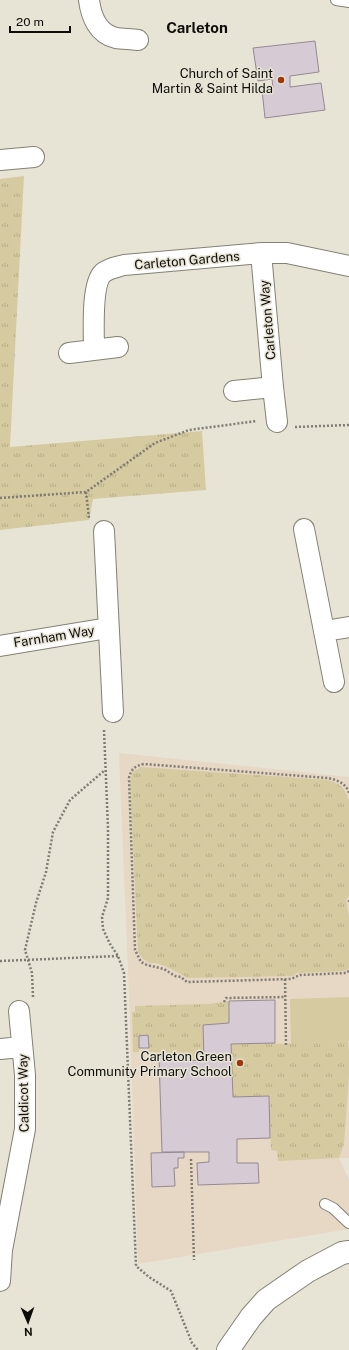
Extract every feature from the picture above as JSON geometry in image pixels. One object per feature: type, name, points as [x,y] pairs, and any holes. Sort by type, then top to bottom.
[{"type":"street","points":[[89,0],[91,12],[96,24],[103,32],[115,38],[138,40]]},
{"type":"street","points":[[0,160],[34,157]]},
{"type":"street","name":"Carleton Gardens","points":[[94,350],[96,286],[103,273],[113,268],[124,265],[261,253],[287,253],[349,266]]},
{"type":"street","name":"Carleton Way","points":[[261,253],[277,420]]},
{"type":"street","points":[[69,353],[118,347]]},
{"type":"street","points":[[234,391],[273,387]]},
{"type":"street","points":[[304,529],[334,682]]},
{"type":"street","name":"Farnham Way","points":[[104,531],[113,712]]},
{"type":"street","points":[[325,631],[349,627]]},
{"type":"street","name":"Farnham Way","points":[[0,646],[108,628]]},
{"type":"street","name":"Caldicot Way","points":[[0,1281],[2,1250],[25,1129],[24,1075],[19,1011]]},
{"type":"street","name":"Caldicot Way","points":[[0,1049],[22,1047]]},
{"type":"street","points":[[228,1350],[266,1300],[308,1271],[342,1253],[349,1252]]},
{"type":"lane","points":[[336,0],[349,2]]},
{"type":"lane","points":[[325,1204],[339,1213],[349,1223]]},
{"type":"path","points":[[0,498],[86,492],[155,443],[189,430],[277,420],[291,427],[349,425]]},
{"type":"path","points":[[113,712],[103,720],[108,828],[108,898],[102,916],[103,929],[118,956],[124,973],[136,1266],[149,1277],[171,1291],[192,1343],[198,1350]]},
{"type":"path","points":[[349,793],[348,789],[340,781],[328,778],[144,764],[137,765],[131,771],[129,778],[135,950],[141,962],[164,969],[175,976],[181,977],[187,982],[291,979],[300,975],[346,973],[349,971]]},
{"type":"path","points":[[19,1011],[34,1011],[32,973],[25,950],[36,903],[46,872],[53,832],[70,800],[105,770]]},
{"type":"path","points":[[0,961],[118,956]]},
{"type":"path","points":[[285,979],[286,1045]]},
{"type":"path","points":[[224,1002],[226,998],[285,996]]},
{"type":"path","points":[[191,1159],[194,1260]]},
{"type":"shaded area","name":"Carleton Green Community Primary School","points":[[119,753],[349,777],[349,1158],[339,1158],[349,1180],[349,1229],[138,1264]]},
{"type":"green space","points":[[24,176],[10,447],[202,431],[206,490],[93,499],[89,520],[0,530],[0,179]]},
{"type":"green space","points":[[141,767],[329,780],[342,788],[349,801],[349,896],[346,900],[349,916],[349,969],[344,971],[297,973],[293,976],[188,978],[167,967],[156,963],[149,963],[143,959],[138,952],[130,781],[133,772]]},
{"type":"green space","points":[[349,997],[349,1041],[291,1044],[290,999]]},
{"type":"green space","points":[[229,1001],[229,1023],[203,1025],[204,1060],[184,1061],[184,1055],[155,1056],[155,1052],[149,1052],[148,1035],[139,1036],[139,1052],[133,1052],[132,1012],[135,1012],[135,1006],[209,1004]]},
{"type":"green space","points":[[348,1041],[349,1075],[344,1144],[339,1158],[278,1161],[277,1151],[271,1150],[269,1096],[233,1097],[231,1044]]},
{"type":"building","name":"Church of Saint Martin & Saint Hilda","points":[[315,41],[319,72],[290,76],[290,87],[321,83],[325,110],[265,118],[262,90],[273,88],[272,79],[258,81],[253,48]]},
{"type":"building","points":[[275,1000],[275,1043],[231,1044],[233,1097],[269,1096],[270,1138],[237,1139],[237,1163],[258,1163],[259,1183],[198,1185],[197,1163],[209,1162],[209,1152],[162,1152],[159,1056],[184,1055],[184,1061],[204,1060],[203,1025],[229,1023],[229,1001]]},
{"type":"building","points":[[148,1035],[149,1048],[139,1048],[139,1036]]},
{"type":"building","points":[[184,1152],[184,1158],[178,1158],[178,1168],[174,1168],[175,1186],[152,1187],[151,1153]]},
{"type":"place","name":"Church of Saint Martin & Saint Hilda","points":[[281,80]]},
{"type":"place","name":"Carleton Green Community Primary School","points":[[240,1063]]},
{"type":"district","name":"Carleton","points":[[197,28]]}]
